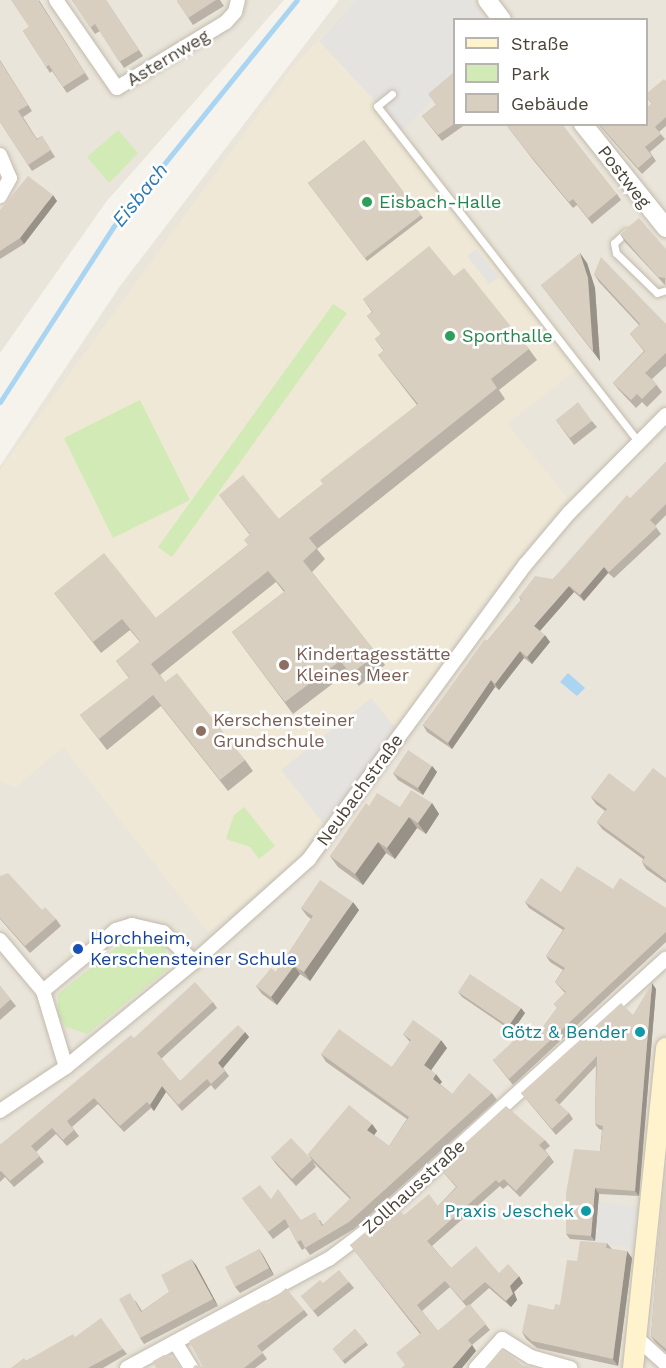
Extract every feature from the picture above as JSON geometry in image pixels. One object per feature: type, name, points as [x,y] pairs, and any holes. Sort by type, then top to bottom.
[{"type":"main road","points":[[633,1368],[638,1339],[666,1048]]},
{"type":"street","name":"Asternweg","points":[[56,0],[117,88],[226,22],[235,12],[238,0]]},
{"type":"street","points":[[487,0],[500,18]]},
{"type":"street","name":"Postweg","points":[[584,126],[649,215],[666,228]]},
{"type":"street","points":[[0,155],[10,178],[0,196]]},
{"type":"street","name":"Neubachstraße","points":[[0,1111],[66,1067],[194,962],[309,859],[483,616],[568,513],[666,415]]},
{"type":"street","points":[[43,991],[116,930],[132,925],[164,932],[194,962]]},
{"type":"street","points":[[0,940],[43,991],[66,1067]]},
{"type":"street","name":"Zollhausstraße","points":[[127,1368],[328,1260],[360,1236],[666,959]]},
{"type":"street","points":[[476,1368],[502,1339],[531,1358],[570,1368]]},
{"type":"street","points":[[638,1339],[666,1364]]},
{"type":"street","points":[[175,1342],[191,1368]]},
{"type":"lane","points":[[392,94],[377,106],[639,442]]},
{"type":"lane","points":[[634,226],[613,247],[657,293],[666,290]]},
{"type":"shaded area","points":[[0,0],[284,0],[106,202],[0,353]]},
{"type":"shaded area","points":[[339,0],[666,0],[666,1368],[0,1368],[0,466],[120,286]]},
{"type":"shaded area","points":[[356,0],[472,0],[484,18],[453,18],[436,94],[402,130],[585,363],[507,424],[567,497],[473,615],[353,796],[295,860],[208,932],[63,747],[16,787],[0,781],[0,470],[292,68]]},
{"type":"shaded area","points":[[356,0],[472,0],[484,18],[453,18],[453,80],[402,130],[319,41]]},
{"type":"shaded area","points":[[476,249],[499,277],[489,284],[467,256]]},
{"type":"shaded area","points":[[371,698],[395,727],[353,789],[323,823],[281,770]]},
{"type":"shaded area","points":[[599,1201],[641,1208],[637,1250],[595,1241]]},
{"type":"green space","points":[[118,130],[138,153],[109,183],[87,157]]},
{"type":"green space","points":[[333,304],[347,313],[172,557],[158,547]]},
{"type":"green space","points":[[140,400],[190,500],[113,538],[64,438]]},
{"type":"green space","points":[[244,807],[275,846],[259,859],[250,847],[226,839],[234,815]]},
{"type":"green space","points":[[137,931],[160,938],[165,944],[168,969],[87,1034],[66,1027],[58,1015],[58,994]]},
{"type":"water","points":[[568,673],[585,688],[577,696],[560,682]]},
{"type":"building","points":[[11,0],[38,0],[85,73],[63,87],[49,65],[46,67],[23,31],[29,27]]},
{"type":"building","points":[[72,0],[106,0],[139,50],[119,62],[95,24],[90,28]]},
{"type":"building","points":[[216,0],[188,18],[177,1]]},
{"type":"building","points":[[0,61],[28,105],[18,111],[37,140],[42,136],[51,150],[28,165],[0,122]]},
{"type":"building","points":[[453,73],[453,125],[438,135],[422,116],[436,105],[428,94]]},
{"type":"building","points":[[664,79],[666,81],[666,117],[655,127],[661,134],[645,147],[652,156],[638,168],[601,126],[648,126],[648,106],[652,103],[648,99],[648,92]]},
{"type":"building","points":[[507,126],[564,126],[617,194],[588,218],[573,199],[569,202]]},
{"type":"building","name":"Eisbach-Halle","points":[[364,140],[421,215],[365,258],[308,183]]},
{"type":"building","points":[[28,176],[53,195],[20,238],[0,251],[0,210]]},
{"type":"building","points":[[639,218],[666,249],[666,289],[665,278],[658,277],[620,234]]},
{"type":"building","points":[[429,246],[454,276],[464,268],[529,349],[491,379],[497,388],[309,538],[317,548],[303,561],[377,654],[351,674],[340,661],[285,702],[232,632],[285,591],[268,571],[151,664],[165,682],[177,673],[245,760],[220,780],[153,695],[99,739],[80,715],[129,677],[116,661],[140,641],[122,619],[93,642],[54,593],[104,553],[156,618],[248,545],[244,540],[250,534],[219,495],[243,475],[279,519],[323,484],[320,480],[418,404],[378,355],[384,350],[375,339],[381,334],[367,316],[373,312],[363,299]]},
{"type":"building","points":[[580,253],[588,278],[593,351],[541,285]]},
{"type":"building","points":[[601,257],[666,324],[666,353],[645,373],[657,384],[642,399],[637,394],[631,400],[613,383],[645,351],[630,334],[640,324],[594,274]]},
{"type":"building","points":[[578,402],[592,421],[570,438],[556,420]]},
{"type":"building","points":[[666,462],[666,504],[650,520],[657,527],[609,572],[604,567],[580,595],[569,586],[534,626],[545,635],[527,657],[520,651],[495,684],[491,680],[448,743],[423,725],[485,639],[487,641],[522,599],[519,597],[535,576],[553,579],[627,495],[630,498]]},
{"type":"building","points":[[408,750],[432,766],[418,788],[393,773]]},
{"type":"building","points":[[653,768],[666,778],[666,880],[642,862],[645,857],[597,822],[607,809],[591,797],[609,773],[634,792]]},
{"type":"building","points":[[411,790],[432,803],[418,823],[409,817],[387,848],[378,842],[355,874],[330,856],[366,803],[369,806],[377,793],[400,807]]},
{"type":"building","points":[[577,866],[613,889],[620,878],[666,908],[666,932],[509,1079],[493,1060],[527,1028],[537,1035],[557,1008],[554,1004],[566,992],[555,982],[565,968],[546,956],[565,928],[525,902],[541,878],[561,892]]},
{"type":"building","points":[[8,873],[42,910],[45,907],[56,919],[25,946],[0,918],[0,876]]},
{"type":"building","points":[[320,880],[353,902],[304,972],[294,966],[271,997],[256,986],[271,968],[276,972],[313,916],[301,908]]},
{"type":"building","points":[[470,974],[521,1008],[510,1024],[505,1024],[458,992]]},
{"type":"building","points":[[195,982],[213,1002],[157,1053],[180,1081],[238,1025],[245,1032],[218,1063],[225,1071],[211,1084],[207,1079],[178,1105],[162,1086],[150,1105],[147,1102],[120,1126],[94,1098],[67,1121],[74,1130],[63,1140],[52,1128],[31,1146],[40,1156],[10,1181],[0,1172],[0,1145],[131,1035],[134,1038]]},
{"type":"building","points":[[652,983],[635,1191],[595,1188],[591,1236],[566,1234],[566,1193],[574,1149],[600,1151],[603,1126],[595,1124],[597,1056],[555,1100],[569,1113],[552,1129],[521,1093],[621,1003],[633,1015]]},
{"type":"building","points":[[0,986],[11,999],[0,1009]]},
{"type":"building","points":[[413,1020],[441,1040],[424,1065],[436,1074],[433,1079],[452,1094],[469,1073],[492,1093],[349,1222],[305,1248],[301,1240],[297,1242],[285,1219],[268,1232],[242,1198],[260,1185],[271,1199],[278,1189],[301,1220],[315,1212],[322,1226],[351,1198],[308,1154],[349,1105],[372,1124],[367,1130],[389,1146],[409,1117],[321,1054],[339,1029],[392,1067],[411,1040],[403,1034]]},
{"type":"building","points":[[506,1106],[545,1140],[539,1145],[549,1155],[516,1191],[504,1179],[499,1183],[496,1180],[427,1241],[451,1268],[476,1246],[499,1273],[508,1264],[519,1276],[510,1286],[513,1294],[506,1301],[485,1282],[463,1301],[445,1281],[417,1305],[438,1331],[469,1304],[486,1324],[468,1340],[472,1345],[452,1368],[401,1368],[405,1365],[396,1353],[421,1333],[350,1245],[396,1206],[404,1215],[429,1194],[438,1206],[457,1187],[439,1167]]},
{"type":"building","points":[[291,1138],[312,1160],[292,1179],[271,1157]]},
{"type":"building","points":[[666,1154],[666,1349],[651,1336]]},
{"type":"building","points":[[580,1241],[607,1243],[606,1248],[627,1251],[613,1359],[532,1341],[522,1332],[528,1304],[554,1310],[555,1304],[560,1305],[567,1260],[577,1261]]},
{"type":"building","points":[[259,1249],[269,1268],[235,1287],[225,1267]]},
{"type":"building","points":[[191,1259],[213,1299],[140,1338],[119,1299],[130,1293],[141,1312],[169,1292],[161,1275]]},
{"type":"building","points":[[339,1270],[349,1282],[313,1311],[301,1296],[320,1280],[323,1283]]},
{"type":"building","points":[[286,1288],[304,1310],[257,1346],[263,1353],[244,1368],[193,1368],[195,1365],[203,1367],[189,1341],[265,1300],[268,1304]]},
{"type":"building","points":[[101,1318],[123,1349],[88,1368],[11,1368],[24,1358],[26,1361],[73,1334],[75,1337]]},
{"type":"building","points":[[355,1329],[366,1342],[342,1361],[333,1349]]},
{"type":"building","points":[[502,1348],[522,1365],[534,1368],[485,1368]]},
{"type":"building","points":[[164,1355],[174,1358],[181,1368],[156,1368],[153,1361]]},
{"type":"waterway","name":"Eisbach","points":[[0,402],[113,227],[297,0]]},
{"type":"place","name":"Eisbach-Halle","points":[[367,202]]},
{"type":"place","name":"Sporthalle","points":[[450,336]]},
{"type":"place","name":"Kindertagesstätte Kleines Meer","points":[[284,665]]},
{"type":"place","name":"Kerschensteiner Grundschule","points":[[201,731]]},
{"type":"place","name":"Horchheim, Kerschensteiner Schule","points":[[78,949]]},
{"type":"place","name":"Götz & Bender","points":[[640,1032]]},
{"type":"place","name":"Praxis Jeschek","points":[[586,1211]]}]
